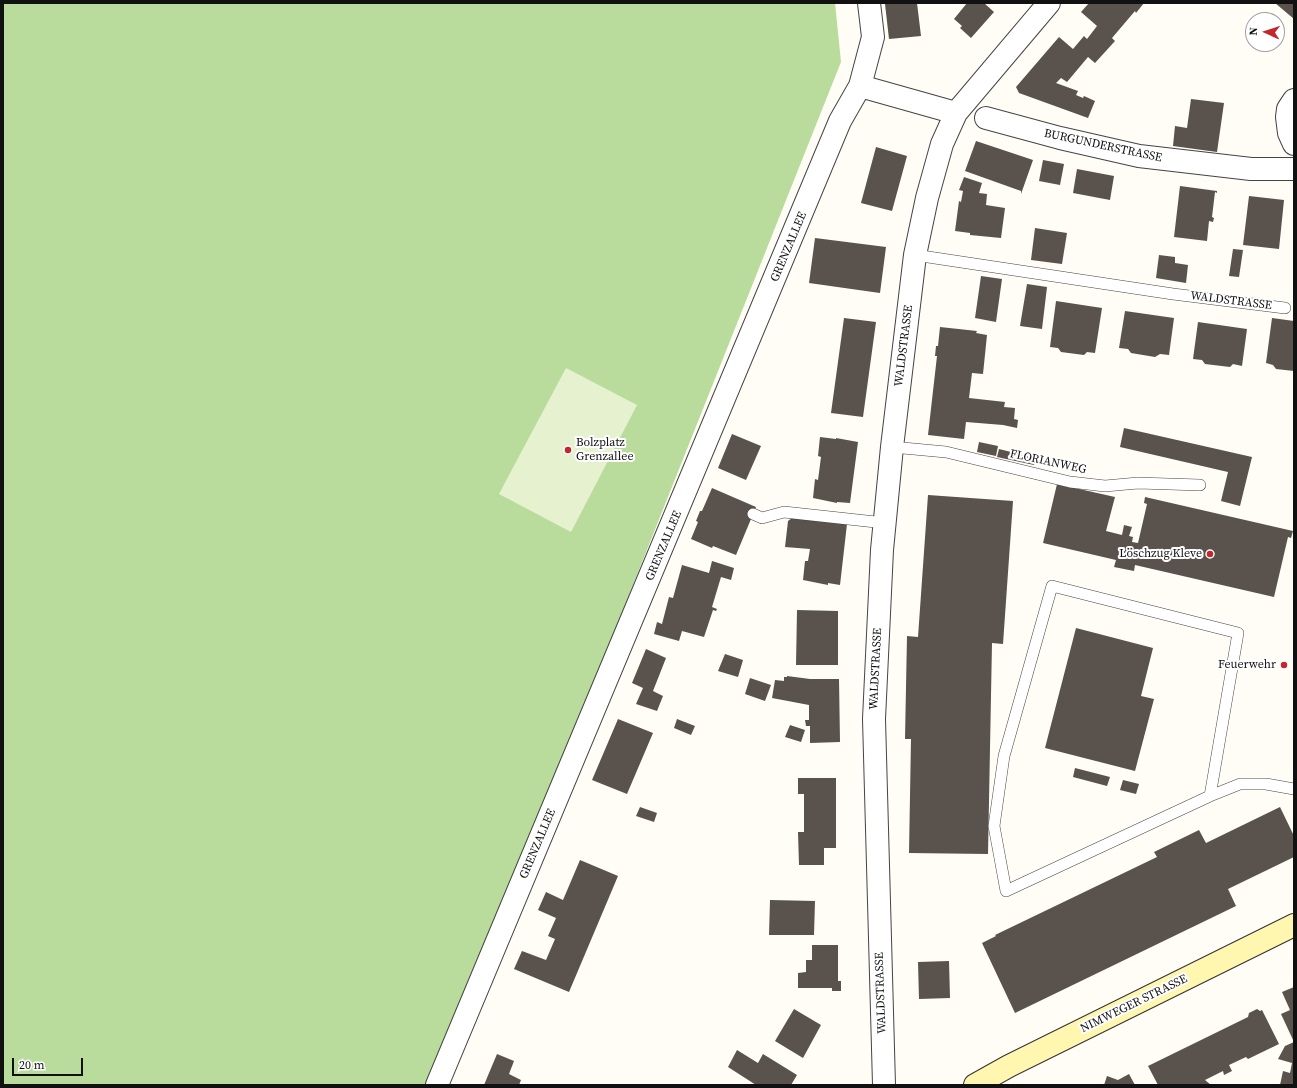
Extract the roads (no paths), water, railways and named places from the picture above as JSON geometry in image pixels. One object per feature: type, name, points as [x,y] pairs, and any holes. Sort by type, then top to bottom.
[{"type":"main road","name":"NIMWEGER STRASSE","points":[[975,1085],[1009,1066],[1294,925]]},
{"type":"street","name":"GRENZALLEE","points":[[437,1085],[840,121],[860,86],[873,37],[870,3]]},
{"type":"street","name":"WALDSTRASSE","points":[[884,1085],[874,719],[884,523],[915,255],[927,198],[940,151],[956,113],[1049,3]]},
{"type":"street","points":[[860,86],[956,113]]},
{"type":"street","points":[[1294,100],[1288,109],[1287,117],[1289,133],[1294,144]]},
{"type":"street","name":"BURGUNDERSTRASSE","points":[[986,118],[1060,138],[1139,156],[1251,169],[1294,169]]},
{"type":"lane","name":"WALDSTRASSE","points":[[915,255],[1173,294],[1285,308]]},
{"type":"lane","name":"FLORIANWEG","points":[[892,447],[946,452],[1070,482],[1105,486],[1138,483],[1200,485]]},
{"type":"lane","points":[[753,514],[762,518],[784,512],[884,523]]},
{"type":"lane","points":[[1210,796],[1238,633],[1052,586],[1004,756],[994,826],[1006,891],[1210,796],[1240,784],[1266,784],[1294,789]]},
{"type":"place","name":"Bolzplatz Grenzallee","points":[[568,450]]},
{"type":"place","name":"Löschzug Kleve","points":[[1210,554]]},
{"type":"place","name":"Feuerwehr","points":[[1284,665]]}]
